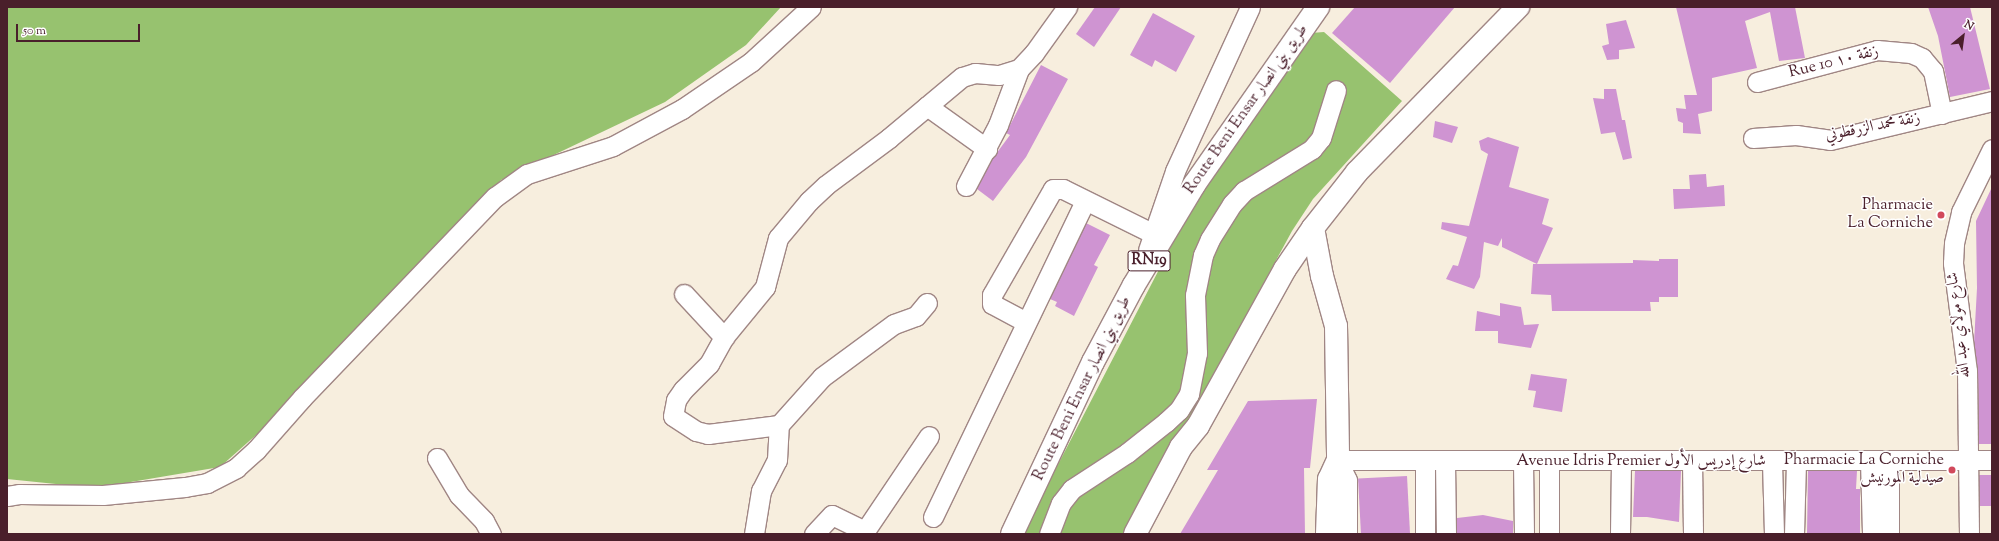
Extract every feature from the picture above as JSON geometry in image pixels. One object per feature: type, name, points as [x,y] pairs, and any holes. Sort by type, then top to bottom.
[{"type":"main road","name":"Route Beni Ensar طريق بني انصار","points":[[1012,534],[1093,362],[1134,284],[1194,185],[1318,7]]},
{"type":"main road","points":[[1135,534],[1181,446],[1198,426],[1285,269],[1313,228],[1357,172],[1518,7]]},
{"type":"main road","points":[[1313,228],[1322,276],[1336,326],[1338,462],[1346,480],[1346,534]]},
{"type":"main road","points":[[1149,534],[1191,452],[1198,426]]},
{"type":"main road","points":[[1327,534],[1328,479],[1338,462]]},
{"type":"street","points":[[7,496],[19,494],[104,495],[185,487],[207,483],[236,468],[256,450],[297,404],[495,197],[527,174],[546,166],[613,146],[682,109],[751,62],[811,7]]},
{"type":"street","points":[[966,186],[987,149],[1019,69],[1034,53],[1067,7]]},
{"type":"street","points":[[1134,284],[1154,234],[1175,171],[1250,7]]},
{"type":"street","name":"Rue 10 زنقة ١٠","points":[[1757,82],[1877,50],[1910,52],[1922,58],[1933,71],[1942,114]]},
{"type":"street","points":[[779,424],[708,434],[696,432],[673,416],[676,400],[709,364],[724,337],[765,287],[778,238],[809,201],[962,77],[975,73],[999,75],[1019,69]]},
{"type":"street","points":[[1049,534],[1061,503],[1072,489],[1127,453],[1179,410],[1189,394],[1197,353],[1195,295],[1203,255],[1210,239],[1232,204],[1244,192],[1312,149],[1321,138],[1336,90]]},
{"type":"street","name":"زنقة محمد الزرقطوني","points":[[1752,138],[1796,135],[1830,140],[1942,114],[1974,104],[1992,101]]},
{"type":"street","points":[[928,106],[987,149]]},
{"type":"street","name":"شارع مولاي عبد الله","points":[[1969,534],[1966,357],[1953,263],[1954,243],[1961,212],[1992,149]]},
{"type":"street","points":[[1026,322],[992,304],[992,295],[1053,189],[1064,189],[1084,201],[1154,234]]},
{"type":"street","points":[[933,517],[1084,201]]},
{"type":"street","points":[[684,294],[724,337]]},
{"type":"street","points":[[754,534],[761,491],[777,460],[779,424],[808,390],[833,368],[894,324],[916,316],[928,303]]},
{"type":"street","points":[[814,534],[832,515],[864,533],[929,436]]},
{"type":"street","points":[[437,458],[459,495],[484,520],[491,534]]},
{"type":"street","name":"Avenue Idris Premier شارع إدريس الأول","points":[[1338,462],[1796,462],[1992,460]]},
{"type":"street","points":[[1692,461],[1693,534]]},
{"type":"street","points":[[1870,461],[1872,534]]},
{"type":"street","points":[[1889,461],[1889,534]]},
{"type":"street","points":[[1425,462],[1425,534]]},
{"type":"street","points":[[1445,462],[1446,534]]},
{"type":"street","points":[[1523,462],[1524,534]]},
{"type":"street","points":[[1549,462],[1549,534]]},
{"type":"street","points":[[1620,534],[1621,462]]},
{"type":"street","points":[[1772,462],[1774,534]]},
{"type":"street","points":[[1794,534],[1796,462]]},
{"type":"green space","points":[[7,7],[781,7],[746,45],[665,102],[501,180],[317,381],[220,467],[95,488],[7,479]]},
{"type":"green space","points":[[1324,32],[1402,101],[1313,199],[1292,231],[1127,534],[1022,534],[1194,202],[1311,33]]},
{"type":"building","points":[[1095,7],[1121,7],[1094,47],[1076,34]]},
{"type":"building","points":[[1355,7],[1455,7],[1390,83],[1332,33]]},
{"type":"building","points":[[1676,7],[1795,7],[1805,58],[1779,61],[1770,12],[1745,21],[1757,68],[1712,78],[1712,111],[1698,114],[1701,134],[1683,133],[1683,123],[1678,121],[1676,108],[1686,109],[1684,95],[1697,95]]},
{"type":"building","points":[[1928,7],[1970,7],[1990,89],[1950,97],[1938,36]]},
{"type":"building","points":[[1153,13],[1195,36],[1176,72],[1155,60],[1152,67],[1130,55]]},
{"type":"building","points":[[1626,20],[1635,48],[1619,50],[1619,59],[1607,60],[1602,46],[1609,44],[1606,24]]},
{"type":"building","points":[[1041,65],[1068,79],[1026,157],[993,201],[977,189],[993,158],[1010,135],[1006,133]]},
{"type":"building","points":[[1604,89],[1616,89],[1622,120],[1625,120],[1632,158],[1623,160],[1615,132],[1601,134],[1593,98],[1604,99]]},
{"type":"building","points":[[1435,121],[1458,127],[1452,143],[1433,137]]},
{"type":"building","points":[[1488,137],[1519,147],[1509,187],[1549,199],[1542,224],[1553,228],[1537,264],[1502,247],[1502,238],[1498,246],[1484,242],[1480,277],[1474,289],[1446,279],[1453,265],[1458,266],[1467,237],[1441,229],[1442,222],[1469,226],[1488,154],[1481,150],[1479,141]]},
{"type":"building","points":[[1706,174],[1707,187],[1724,185],[1725,206],[1674,209],[1673,189],[1690,189],[1689,175]]},
{"type":"building","points":[[1992,187],[1992,444],[1979,444],[1978,371],[1974,343],[1977,288],[1976,221]]},
{"type":"building","points":[[1086,223],[1110,235],[1094,265],[1098,267],[1074,316],[1055,306],[1057,302],[1050,299]]},
{"type":"building","points":[[1659,259],[1678,259],[1678,297],[1659,297],[1659,302],[1650,302],[1651,311],[1552,311],[1551,295],[1531,294],[1533,264],[1633,263],[1633,260],[1659,261]]},
{"type":"building","points":[[1500,303],[1521,307],[1524,325],[1539,324],[1531,348],[1498,343],[1498,331],[1475,331],[1477,311],[1500,316]]},
{"type":"building","points":[[1531,374],[1567,379],[1562,412],[1533,407],[1536,391],[1528,390]]},
{"type":"building","points":[[1317,399],[1310,468],[1304,468],[1305,534],[1180,534],[1218,470],[1207,470],[1248,401]]},
{"type":"building","points":[[1635,471],[1681,471],[1679,522],[1647,517],[1633,517]]},
{"type":"building","points":[[1808,471],[1857,471],[1856,489],[1860,489],[1860,534],[1807,534]]},
{"type":"building","points":[[1979,475],[1992,475],[1992,506],[1979,506]]},
{"type":"building","points":[[1407,476],[1410,534],[1361,534],[1358,479]]},
{"type":"building","points":[[1483,515],[1513,521],[1513,534],[1457,534],[1457,518]]},
{"type":"place","name":"Pharmacie La Corniche","points":[[1941,215]]},
{"type":"place","name":"Pharmacie La Corniche صيدلية المورنيش","points":[[1952,470]]}]
